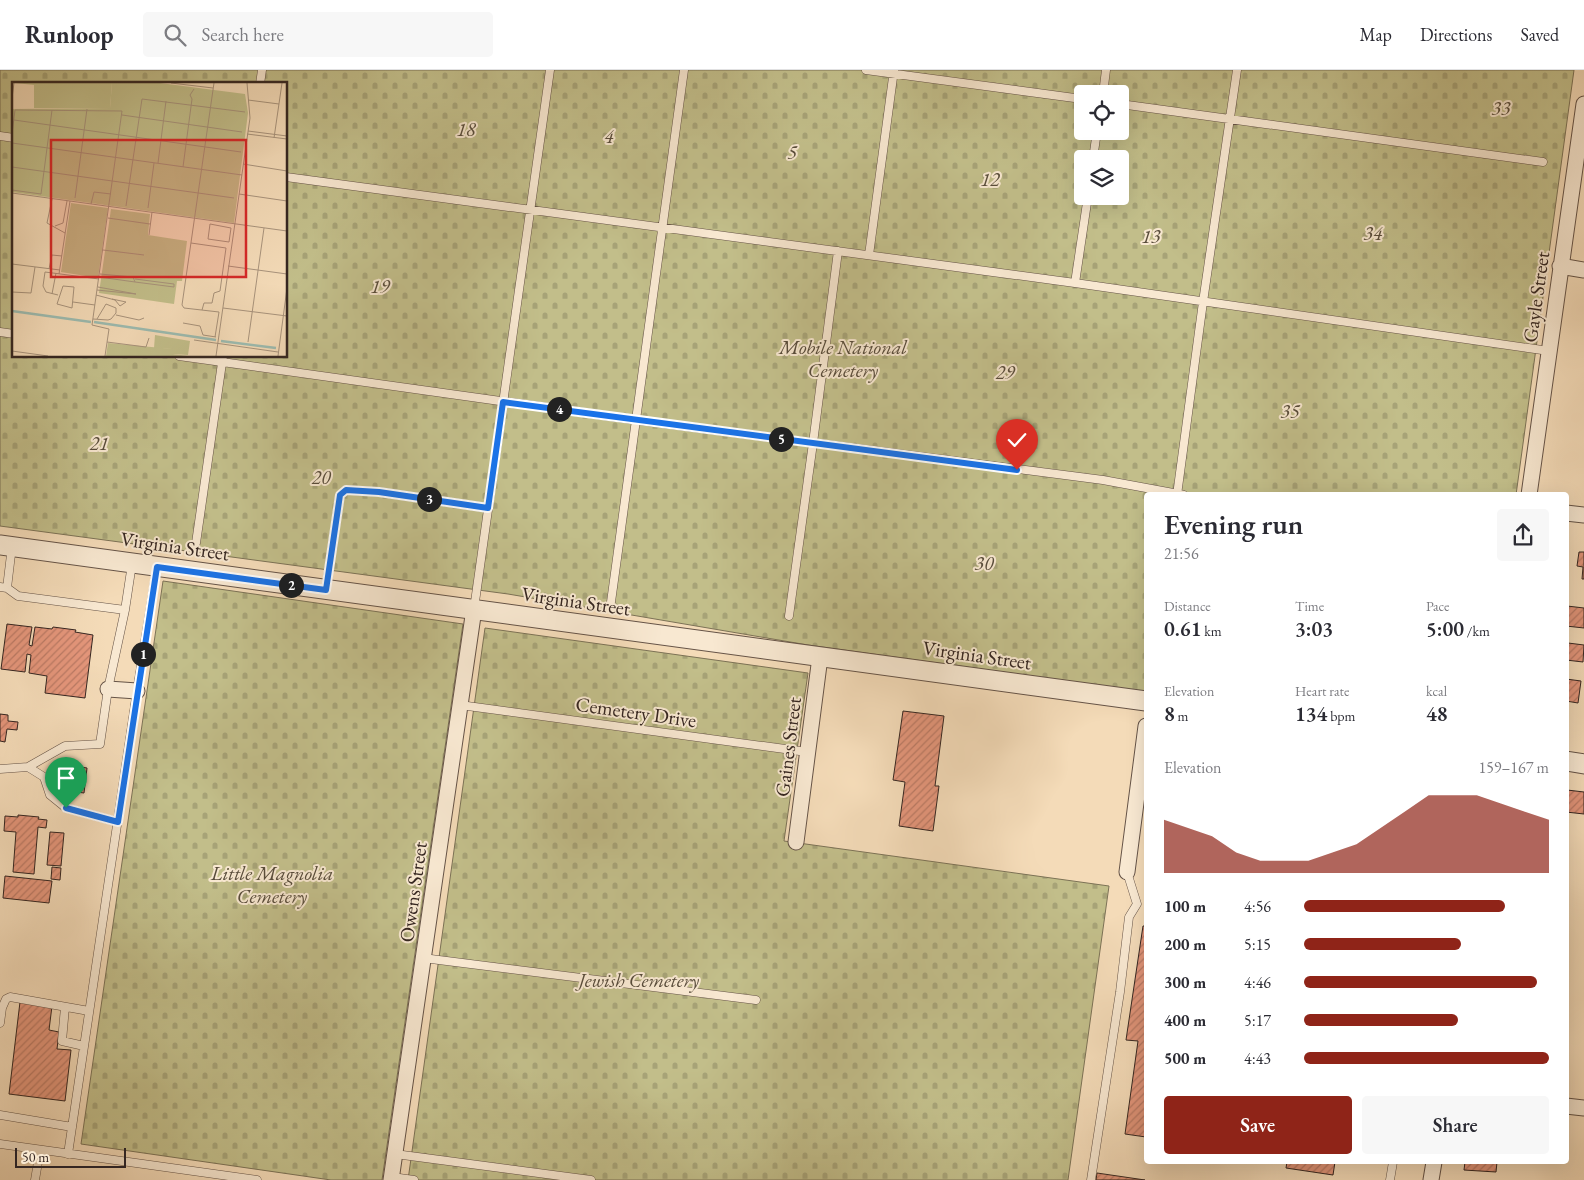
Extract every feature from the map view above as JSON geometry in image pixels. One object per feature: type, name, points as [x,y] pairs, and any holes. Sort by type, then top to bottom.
[{"type":"street","name":"Gayle Street","points":[[1528,492],[1584,104]]},
{"type":"street","points":[[1560,266],[1584,270]]},
{"type":"street","points":[[1569,514],[1584,516]]},
{"type":"street","name":"Virginia Street","points":[[6,546],[1144,701]]},
{"type":"street","name":"Owens Street","points":[[391,1178],[474,609]]},
{"type":"street","name":"Gaines Street","points":[[796,842],[820,657]]},
{"type":"street","points":[[108,689],[137,691]]},
{"type":"street","points":[[1127,872],[1144,741]]},
{"type":"street","points":[[1569,762],[1584,764]]},
{"type":"street","points":[[1569,1106],[1584,1108]]},
{"type":"street","points":[[1431,1180],[1434,1164]]},
{"type":"lane","points":[[474,609],[550,70]]},
{"type":"lane","points":[[611,602],[684,70]]},
{"type":"lane","points":[[866,70],[894,72],[1074,98]]},
{"type":"lane","points":[[1104,85],[1106,70]]},
{"type":"lane","points":[[1180,492],[1203,302],[1237,70]]},
{"type":"lane","points":[[869,255],[894,72]]},
{"type":"lane","points":[[1129,105],[1543,162]]},
{"type":"lane","points":[[288,177],[1075,283],[1549,351]]},
{"type":"lane","points":[[1075,283],[1087,205]]},
{"type":"lane","points":[[789,616],[838,251]]},
{"type":"lane","points":[[208,358],[503,402],[1104,480],[1165,492]]},
{"type":"lane","points":[[196,543],[223,359]]},
{"type":"lane","points":[[326,590],[340,495],[346,490],[379,492],[488,508]]},
{"type":"lane","points":[[6,546],[3,588],[18,596],[125,610]]},
{"type":"lane","points":[[0,769],[28,767],[65,746],[100,744],[108,689],[125,610],[132,563]]},
{"type":"lane","points":[[68,1154],[157,567]]},
{"type":"lane","name":"Cemetery Drive","points":[[460,705],[807,752]]},
{"type":"lane","points":[[28,767],[44,776],[50,795],[66,808],[118,822]]},
{"type":"lane","points":[[1091,1180],[1120,992],[1129,917],[1137,904],[1127,872]]},
{"type":"lane","points":[[1137,904],[1144,905]]},
{"type":"lane","points":[[423,958],[756,1000]]},
{"type":"lane","points":[[0,1023],[2,1008],[6,999],[10,998],[89,1011]]},
{"type":"lane","points":[[65,1007],[62,1041],[84,1046]]},
{"type":"lane","points":[[0,1115],[72,1127]]},
{"type":"lane","points":[[0,1144],[257,1180]]},
{"type":"lane","points":[[35,1180],[40,1150]]},
{"type":"lane","points":[[395,1154],[591,1180]]},
{"type":"lane","points":[[1390,1180],[1393,1164]]},
{"type":"lane","points":[[391,1178],[414,1180]]},
{"type":"green space","name":"Mobile National Cemetery","points":[[0,70],[1574,70],[1516,492],[1144,492],[1144,692],[808,645],[508,594],[0,526]]},
{"type":"green space","name":"Little Magnolia Cemetery","points":[[163,581],[463,624],[382,1180],[331,1180],[81,1144]]},
{"type":"green space","name":"Jewish Cemetery","points":[[485,628],[808,673],[784,841],[1109,886],[1068,1180],[408,1180]]},
{"type":"building","points":[[1579,552],[1584,552],[1584,579],[1582,579],[1583,567],[1577,566]]},
{"type":"building","points":[[1569,606],[1584,608],[1584,628],[1569,626]]},
{"type":"building","points":[[7,624],[32,627],[29,645],[32,646],[35,627],[76,630],[75,632],[93,635],[85,698],[45,693],[47,676],[29,673],[31,655],[27,654],[25,672],[1,669]]},
{"type":"building","points":[[1569,643],[1584,645],[1583,662],[1569,660]]},
{"type":"building","points":[[1569,679],[1581,681],[1578,703],[1569,702]]},
{"type":"building","points":[[903,711],[944,716],[935,786],[939,786],[933,831],[899,826],[905,782],[893,780]]},
{"type":"building","points":[[0,714],[8,715],[8,721],[18,722],[17,730],[7,729],[5,742],[0,741]]},
{"type":"building","points":[[74,766],[87,768],[84,793],[70,791]]},
{"type":"building","points":[[1569,790],[1584,792],[1584,814],[1569,812]]},
{"type":"building","points":[[18,815],[39,817],[38,819],[47,820],[46,828],[38,827],[34,874],[13,872],[16,832],[4,831],[5,816],[18,817]]},
{"type":"building","points":[[50,832],[64,833],[61,866],[47,865]]},
{"type":"building","points":[[52,867],[61,868],[60,880],[51,879]]},
{"type":"building","points":[[5,876],[52,881],[49,903],[3,898]]},
{"type":"building","points":[[1144,926],[1144,1137],[1125,1134],[1138,1041],[1126,1040]]},
{"type":"building","points":[[20,1002],[52,1006],[49,1030],[59,1032],[57,1049],[71,1050],[65,1101],[9,1094]]},
{"type":"building","points":[[1287,1164],[1335,1164],[1333,1175],[1286,1168]]},
{"type":"building","points":[[1465,1164],[1497,1164],[1496,1172],[1464,1170]]},
{"type":"building","points":[[1097,1173],[1145,1180],[1096,1180]]},
{"type":"route","points":[[66,808],[118,822],[157,567],[326,590],[340,495],[346,490],[379,492],[488,508],[503,402],[1017,470]]},
{"type":"park label","name":"33","points":[[1501,108]]},
{"type":"park label","name":"18","points":[[466,129]]},
{"type":"park label","name":"4","points":[[609,136]]},
{"type":"park label","name":"5","points":[[792,152]]},
{"type":"park label","name":"12","points":[[990,179]]},
{"type":"park label","name":"34","points":[[1373,233]]},
{"type":"park label","name":"13","points":[[1151,236]]},
{"type":"park label","name":"19","points":[[380,286]]},
{"type":"park label","name":"29","points":[[1005,372]]},
{"type":"park label","name":"35","points":[[1290,411]]},
{"type":"park label","name":"21","points":[[99,443]]},
{"type":"park label","name":"20","points":[[321,477]]},
{"type":"park label","name":"30","points":[[984,563]]}]
